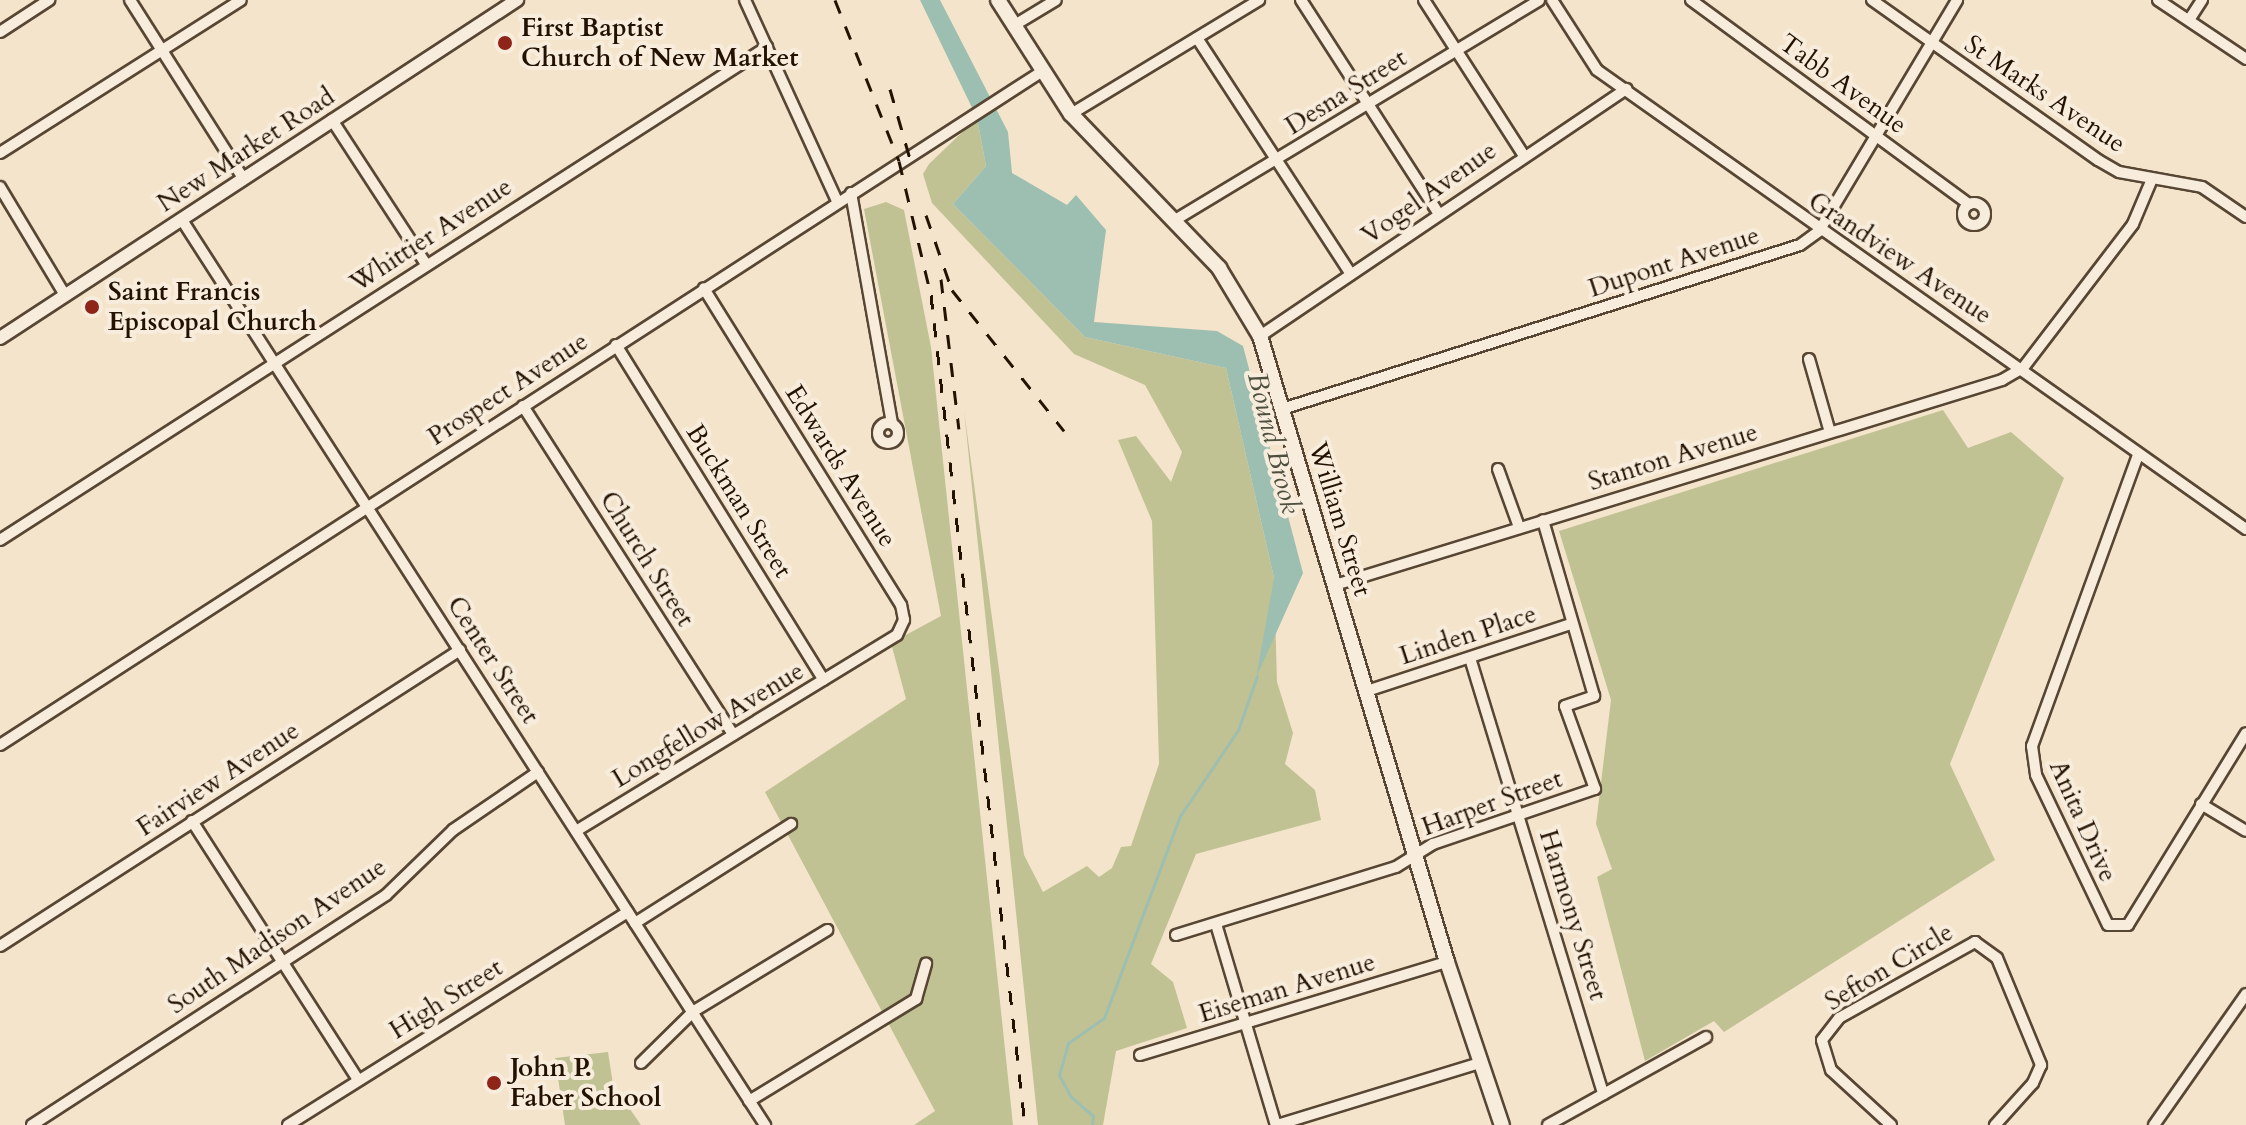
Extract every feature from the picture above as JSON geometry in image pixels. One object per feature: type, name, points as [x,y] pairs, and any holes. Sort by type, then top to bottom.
[{"type":"main road","name":"William Street","points":[[998,0],[1041,72],[1071,114],[1219,268],[1260,336],[1447,962],[1502,1125]]},
{"type":"street","points":[[0,32],[49,0]]},
{"type":"street","points":[[130,0],[243,178]]},
{"type":"street","points":[[0,153],[241,0]]},
{"type":"street","name":"New Market Road","points":[[0,338],[517,0]]},
{"type":"street","points":[[745,0],[837,201]]},
{"type":"street","points":[[1013,26],[1056,0]]},
{"type":"street","points":[[1071,114],[1259,0]]},
{"type":"street","points":[[1301,0],[1439,214]]},
{"type":"street","points":[[1424,0],[1523,154]]},
{"type":"street","name":"Desna Street","points":[[1175,220],[1539,0]]},
{"type":"street","name":"Grandview Avenue","points":[[1552,0],[1597,70],[1819,231],[2023,368],[2138,455],[2246,529]]},
{"type":"street","name":"Tabb Avenue","points":[[1691,0],[1969,204]]},
{"type":"street","name":"St Marks Avenue","points":[[1872,0],[2098,160],[2119,172],[2202,187],[2246,217]]},
{"type":"street","points":[[1819,231],[1957,0]]},
{"type":"street","points":[[2158,0],[2246,59]]},
{"type":"street","points":[[2189,20],[2202,0]]},
{"type":"street","points":[[1197,38],[1351,274]]},
{"type":"street","name":"Whittier Avenue","points":[[0,540],[767,47]]},
{"type":"street","name":"Prospect Avenue","points":[[0,745],[837,201],[1041,72]]},
{"type":"street","name":"Vogel Avenue","points":[[1260,336],[1523,154],[1626,89]]},
{"type":"street","points":[[332,120],[426,264]]},
{"type":"street","points":[[2023,368],[2133,224],[2152,179]]},
{"type":"street","points":[[0,187],[65,295]]},
{"type":"street","points":[[851,193],[892,423]]},
{"type":"street","name":"Center Street","points":[[182,220],[694,1011],[762,1124]]},
{"type":"street","name":"Dupont Avenue","points":[[1282,409],[1800,245],[1819,231]]},
{"type":"street","name":"Edwards Avenue","points":[[704,288],[901,605],[904,620],[897,635],[862,657]]},
{"type":"street","name":"Buckman Street","points":[[616,345],[824,680]]},
{"type":"street","points":[[1809,359],[1830,432]]},
{"type":"street","name":"Stanton Avenue","points":[[1335,585],[2002,380],[2023,368]]},
{"type":"street","name":"Church Street","points":[[523,406],[733,735]]},
{"type":"street","name":"Anita Drive","points":[[2138,455],[2034,735],[2032,761],[2102,918],[2114,928],[2128,925],[2246,733]]},
{"type":"street","points":[[1498,469],[1519,527]]},
{"type":"street","name":"Linden Place","points":[[1367,691],[1571,624],[1543,520]]},
{"type":"street","name":"Harper Street","points":[[1176,935],[1396,867],[1416,854],[1595,789],[1565,706],[1594,696],[1571,624]]},
{"type":"street","name":"Fairview Avenue","points":[[0,946],[460,650]]},
{"type":"street","name":"Longfellow Avenue","points":[[576,831],[862,657]]},
{"type":"street","name":"Harmony Street","points":[[1470,658],[1603,1094]]},
{"type":"street","name":"South Madison Avenue","points":[[32,1125],[386,895],[453,830],[538,772]]},
{"type":"street","points":[[2201,804],[2246,831]]},
{"type":"street","points":[[192,821],[358,1080]]},
{"type":"street","points":[[635,923],[791,824]]},
{"type":"street","name":"High Street","points":[[288,1125],[628,912]]},
{"type":"street","points":[[1216,924],[1276,1125],[1480,1063]]},
{"type":"street","points":[[641,1063],[694,1011],[827,930]]},
{"type":"street","name":"Sefton Circle","points":[[1891,1125],[1825,1061],[1822,1040],[1826,1030],[1852,1011],[1975,942],[1997,958],[2041,1065],[2033,1083],[1995,1125]]},
{"type":"street","name":"Eiseman Avenue","points":[[1140,1055],[1447,962]]},
{"type":"street","points":[[749,1101],[916,999],[926,963]]},
{"type":"street","points":[[2154,1125],[2246,994]]},
{"type":"street","points":[[1548,1125],[1706,1037]]},
{"type":"green space","points":[[977,118],[986,166],[953,204],[1085,337],[1226,368],[1274,578],[1277,682],[1293,733],[1285,764],[1315,790],[1321,820],[1196,854],[1151,964],[1173,982],[1187,1028],[1116,1051],[1103,1125],[1038,1125],[964,410],[1024,855],[1043,892],[1087,866],[1099,877],[1112,868],[1121,847],[1131,846],[1159,764],[1152,521],[1118,440],[1136,436],[1171,482],[1182,452],[1145,385],[1074,354],[932,203],[923,174],[929,164]]},
{"type":"green space","points":[[886,202],[904,210],[931,347],[1013,1125],[914,1125],[935,1111],[765,792],[906,699],[891,643],[941,616],[864,209]]},
{"type":"green space","points":[[1943,410],[1968,448],[2011,432],[2064,478],[1950,764],[1995,860],[1724,1032],[1714,1021],[1645,1061],[1597,877],[1612,869],[1596,824],[1611,700],[1559,531]]},
{"type":"green space","points":[[608,1052],[613,1084],[602,1086],[614,1086],[641,1125],[565,1125],[555,1058]]},
{"type":"shaded area","points":[[920,0],[940,0],[1008,132],[1012,173],[1067,205],[1076,195],[1106,230],[1094,322],[1217,331],[1243,346],[1303,573],[1256,678],[1274,578],[1226,368],[1085,337],[953,204],[986,166],[977,118]]},
{"type":"waterway","name":"Bound Brook","points":[[1092,1125],[1093,1116],[1071,1097],[1059,1075],[1068,1043],[1104,1018],[1180,816],[1238,730],[1257,676]]},
{"type":"railway","points":[[835,0],[899,161],[931,295],[1025,1125]]},
{"type":"railway","points":[[890,89],[913,169]]},
{"type":"railway","points":[[926,215],[952,290],[1064,431]]},
{"type":"railway","points":[[941,279],[959,429]]},
{"type":"place","name":"First Baptist Church of New Market","points":[[505,43]]},
{"type":"place","name":"Saint Francis Episcopal Church","points":[[92,307]]},
{"type":"place","name":"John P. Faber School","points":[[494,1083]]}]
